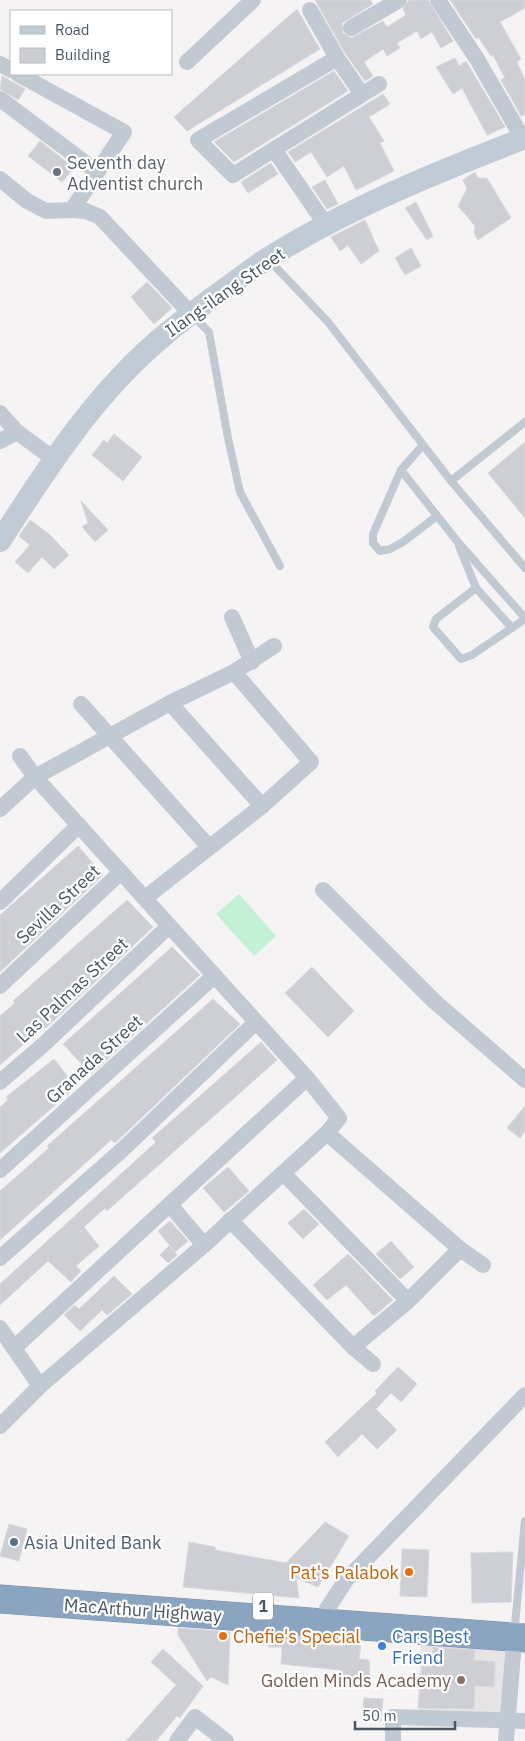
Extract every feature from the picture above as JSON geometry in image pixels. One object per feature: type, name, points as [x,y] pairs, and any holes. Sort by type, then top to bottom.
[{"type":"highway","name":"MacArthur Highway","points":[[0,1587],[253,1606],[327,1617]]},
{"type":"highway","name":"MacArthur Highway","points":[[0,1599],[327,1617],[520,1631]]},
{"type":"street","points":[[187,62],[253,0]]},
{"type":"street","points":[[352,28],[399,0]]},
{"type":"street","points":[[438,0],[477,59],[522,142]]},
{"type":"street","points":[[310,10],[337,58],[362,94]]},
{"type":"street","points":[[337,58],[198,140],[233,175],[275,151],[379,84]]},
{"type":"street","points":[[20,75],[124,132],[72,210]]},
{"type":"street","points":[[0,99],[96,172]]},
{"type":"street","name":"Ilang-ilang Street","points":[[0,541],[54,459],[123,374],[170,328],[267,259],[326,225],[386,195],[522,142]]},
{"type":"street","points":[[275,151],[326,225]]},
{"type":"street","points":[[0,179],[27,201],[46,211],[72,210],[100,217],[190,314]]},
{"type":"street","points":[[0,413],[17,432],[54,459]]},
{"type":"street","points":[[0,441],[17,432]]},
{"type":"street","points":[[232,617],[252,662]]},
{"type":"street","points":[[0,809],[35,777],[170,703],[234,672],[274,646]]},
{"type":"street","points":[[145,898],[262,806],[311,762],[234,672]]},
{"type":"street","points":[[170,703],[262,806]]},
{"type":"street","points":[[81,704],[209,847]]},
{"type":"street","points":[[0,1426],[40,1386],[204,1245],[327,1133],[339,1118],[307,1078],[35,777],[20,756]]},
{"type":"street","points":[[0,902],[79,825]]},
{"type":"street","name":"Sevilla Street","points":[[0,986],[121,872]]},
{"type":"street","points":[[323,890],[427,995],[488,1050],[525,1080]]},
{"type":"street","name":"Las Palmas Street","points":[[0,1082],[43,1045],[169,926]]},
{"type":"street","name":"Granada Street","points":[[0,1170],[214,977]]},
{"type":"street","points":[[0,1258],[122,1150],[256,1023]]},
{"type":"street","points":[[14,1348],[171,1206],[307,1078]]},
{"type":"street","points":[[327,1133],[460,1249],[483,1265]]},
{"type":"street","points":[[283,1172],[408,1301]]},
{"type":"street","points":[[171,1206],[204,1245]]},
{"type":"street","points":[[230,1220],[353,1347],[372,1364]]},
{"type":"street","points":[[353,1347],[408,1301],[460,1249]]},
{"type":"street","points":[[0,1328],[40,1386]]},
{"type":"street","points":[[327,1617],[346,1580],[525,1395]]},
{"type":"street","points":[[506,1741],[520,1631]]},
{"type":"street","points":[[177,1741],[195,1717],[226,1741]]},
{"type":"street","points":[[393,1741],[393,1718],[508,1719],[525,1721]]},
{"type":"lane","points":[[267,259],[328,322],[451,481],[525,568]]},
{"type":"lane","points":[[190,314],[202,323],[209,332],[228,438],[240,492],[280,566]]},
{"type":"lane","points":[[451,481],[525,422]]},
{"type":"lane","points":[[423,445],[401,470],[373,534],[373,543],[380,551],[390,549],[437,516]]},
{"type":"lane","points":[[401,470],[457,541],[525,618],[472,655],[461,659],[433,627],[436,620],[476,588]]},
{"type":"lane","points":[[457,541],[476,588],[512,628]]},
{"type":"lane","points":[[520,1631],[525,1521]]},
{"type":"shaded area","name":"Golden Minds Academy","points":[[421,1644],[505,1648],[501,1717],[417,1713]]},
{"type":"green space","points":[[239,894],[276,936],[254,956],[216,914]]},
{"type":"building","points":[[315,0],[370,0],[373,4],[342,23],[343,33],[351,38],[383,21],[387,27],[406,15],[403,9],[409,0],[428,0],[453,41],[441,48],[432,32],[421,39],[417,31],[397,43],[400,48],[387,56],[383,49],[364,62],[373,76],[365,81],[345,53]]},
{"type":"building","points":[[450,0],[525,0],[525,8],[500,22],[521,59],[517,62],[525,80],[525,114],[521,116],[501,80],[505,78],[493,55],[491,56],[478,37],[476,39]]},
{"type":"building","points":[[297,9],[320,49],[187,131],[174,117]]},
{"type":"building","points":[[455,58],[459,66],[466,61],[505,127],[487,135],[462,88],[453,94],[436,67]]},
{"type":"building","points":[[334,71],[348,91],[234,162],[214,142]]},
{"type":"building","points":[[2,76],[25,89],[18,100],[0,89]]},
{"type":"building","points":[[383,94],[390,104],[369,117],[384,141],[380,143],[394,171],[356,190],[344,166],[327,177],[311,152],[295,162],[288,152]]},
{"type":"building","points":[[40,141],[74,168],[62,182],[28,156]]},
{"type":"building","points":[[271,163],[278,174],[248,193],[241,182]]},
{"type":"building","points":[[475,172],[478,178],[487,178],[511,218],[478,240],[474,233],[475,226],[458,206],[467,189],[463,180]]},
{"type":"building","points":[[325,180],[338,204],[327,209],[312,187]]},
{"type":"building","points":[[416,202],[433,236],[427,240],[405,208]]},
{"type":"building","points":[[365,220],[379,251],[361,264],[348,245],[340,251],[331,237]]},
{"type":"building","points":[[411,248],[421,266],[405,275],[395,258]]},
{"type":"building","points":[[147,282],[172,308],[154,324],[131,297]]},
{"type":"building","points":[[114,434],[142,457],[123,481],[92,455],[104,440],[107,443]]},
{"type":"building","points":[[525,442],[525,518],[488,473]]},
{"type":"building","points":[[81,501],[108,530],[95,542],[82,527],[88,523]]},
{"type":"building","points":[[30,520],[49,534],[69,555],[54,569],[42,557],[28,573],[15,562],[30,545],[19,536]]},
{"type":"building","points":[[78,846],[103,875],[0,972],[0,915]]},
{"type":"building","points":[[127,900],[153,927],[47,1027],[41,1029],[0,1065],[0,1016],[15,1003],[13,1001]]},
{"type":"building","points":[[172,947],[200,975],[91,1074],[63,1044]]},
{"type":"building","points":[[312,967],[354,1011],[328,1037],[285,993]]},
{"type":"building","points":[[213,999],[240,1024],[115,1143],[111,1140],[0,1240],[0,1191],[49,1148],[47,1146]]},
{"type":"building","points":[[261,1042],[277,1060],[107,1211],[105,1208],[84,1227],[99,1246],[76,1266],[81,1271],[71,1282],[48,1261],[0,1305],[0,1284],[156,1142],[152,1138]]},
{"type":"building","points":[[54,1059],[76,1087],[0,1153],[0,1107],[8,1100],[6,1097]]},
{"type":"building","points":[[525,1106],[525,1131],[520,1138],[507,1128]]},
{"type":"building","points":[[228,1167],[249,1191],[224,1212],[203,1188]]},
{"type":"building","points":[[304,1209],[319,1224],[303,1239],[288,1223]]},
{"type":"building","points":[[170,1221],[188,1241],[175,1252],[158,1231]]},
{"type":"building","points":[[391,1241],[414,1267],[400,1279],[376,1254]]},
{"type":"building","points":[[169,1246],[177,1255],[168,1263],[160,1255]]},
{"type":"building","points":[[348,1254],[393,1300],[374,1316],[346,1285],[327,1300],[313,1285]]},
{"type":"building","points":[[114,1276],[132,1294],[107,1315],[102,1310],[80,1331],[64,1315],[75,1305],[79,1309]]},
{"type":"building","points":[[398,1367],[417,1384],[401,1402],[391,1393],[376,1409],[397,1430],[377,1449],[362,1434],[338,1457],[325,1442],[377,1393],[375,1391]]},
{"type":"building","points":[[325,1522],[349,1536],[318,1587],[296,1578],[299,1598],[183,1587],[189,1542],[215,1547],[215,1550],[286,1563]]},
{"type":"building","name":"Asia United Bank","points":[[9,1524],[27,1529],[19,1561],[0,1556]]},
{"type":"building","points":[[402,1549],[429,1550],[427,1597],[400,1596]]},
{"type":"building","points":[[513,1552],[511,1602],[472,1603],[471,1553]]},
{"type":"building","points":[[178,1628],[230,1632],[228,1685],[211,1677],[207,1681],[178,1635]]},
{"type":"building","points":[[268,1635],[303,1637],[302,1643],[342,1646],[342,1641],[361,1643],[359,1659],[369,1660],[370,1684],[339,1681],[340,1670],[281,1664],[282,1647],[268,1647]]},
{"type":"building","name":"Golden Minds Academy","points":[[433,1647],[475,1650],[474,1660],[495,1662],[494,1687],[475,1686],[474,1709],[418,1708],[423,1658],[432,1658]]},
{"type":"building","points":[[163,1649],[203,1686],[180,1718],[177,1716],[156,1741],[126,1741],[176,1685],[151,1662]]},
{"type":"building","points":[[364,1698],[383,1699],[381,1721],[362,1719]]},
{"type":"place","name":"Seventh day Adventist church","points":[[57,172]]},
{"type":"place","name":"Asia United Bank","points":[[14,1542]]},
{"type":"place","name":"Pat's Palabok","points":[[409,1572]]},
{"type":"place","name":"Chefie's Special","points":[[223,1636]]},
{"type":"place","name":"Cars Best Friend","points":[[382,1646]]},
{"type":"place","name":"Golden Minds Academy","points":[[461,1680]]}]
